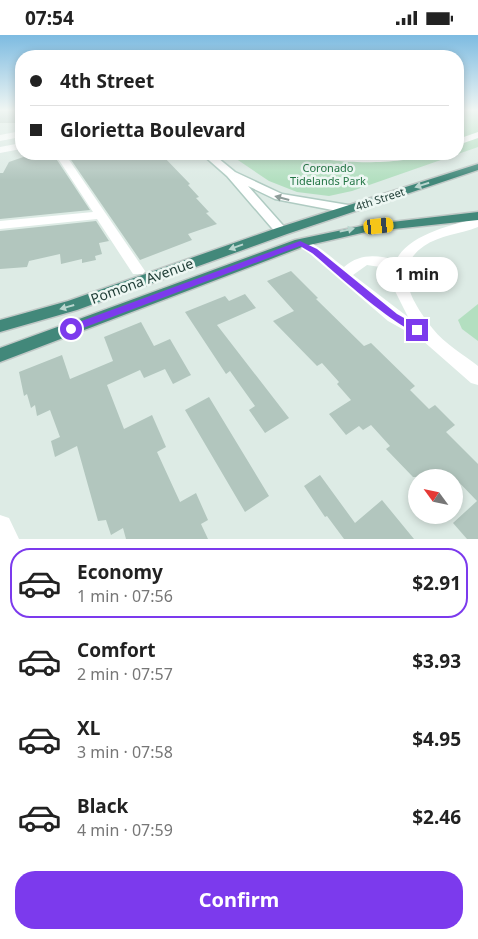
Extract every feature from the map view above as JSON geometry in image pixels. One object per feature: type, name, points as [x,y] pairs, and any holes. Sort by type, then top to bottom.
[{"type":"highway","name":"4th Street","points":[[282,231],[478,167]]},
{"type":"highway","name":"4th Street","points":[[0,355],[300,243],[359,228],[478,216]]},
{"type":"highway","name":"Pomona Avenue","points":[[0,325],[71,306],[282,231]]},
{"type":"street","points":[[15,135],[0,139],[0,149],[15,147]]},
{"type":"street","points":[[464,140],[478,135]]},
{"type":"street","points":[[64,160],[138,271]]},
{"type":"street","points":[[214,160],[231,174],[282,231]]},
{"type":"street","points":[[231,174],[279,197],[348,209]]},
{"type":"street","points":[[0,225],[99,215]]},
{"type":"street","points":[[428,335],[405,299],[401,286],[399,266],[406,253],[421,240],[478,222]]},
{"type":"street","points":[[300,243],[315,251],[394,317],[428,335],[478,377]]},
{"type":"street","points":[[344,275],[360,262],[372,259],[399,266]]},
{"type":"street","points":[[0,527],[6,539]]},
{"type":"green space","points":[[464,134],[478,134],[478,147],[464,152]]},
{"type":"green space","name":"Coronado Tidelands Park","points":[[238,160],[441,160],[352,191],[329,196],[297,192],[269,181]]},
{"type":"green space","points":[[478,304],[478,341],[462,329],[458,320]]},
{"type":"building","points":[[15,160],[57,160],[90,210],[0,219],[0,173],[3,173],[9,162]]},
{"type":"building","points":[[71,160],[167,160],[190,184],[188,185],[199,197],[196,198],[209,212],[206,213],[217,224],[188,234],[192,240],[140,260]]},
{"type":"building","points":[[96,221],[109,241],[99,243],[102,254],[95,256],[96,260],[82,263],[82,259],[61,264],[60,254],[29,261],[27,267],[0,269],[0,231]]},
{"type":"building","points":[[291,271],[318,298],[316,299],[364,346],[371,343],[415,386],[410,390],[429,409],[435,405],[455,425],[446,432],[478,464],[478,539],[467,539],[454,524],[463,524],[463,514],[477,501],[463,486],[463,469],[408,469],[408,472],[386,449],[390,446],[371,425],[363,430],[359,426],[346,435],[329,414],[351,400],[337,384],[339,382],[322,363],[317,366],[273,321],[294,311],[267,281]]},
{"type":"building","points":[[245,294],[256,308],[217,325],[289,418],[265,433],[249,410],[255,406],[230,371],[226,374],[185,312],[225,296],[229,301]]},
{"type":"building","points":[[141,322],[154,346],[170,339],[191,375],[173,384],[165,369],[144,378],[140,370],[107,385],[124,429],[152,415],[166,447],[157,452],[180,502],[196,493],[208,520],[201,524],[208,539],[126,539],[123,528],[111,535],[106,520],[98,521],[77,446],[55,457],[51,441],[60,437],[50,410],[37,416],[35,405],[31,408],[27,394],[24,396],[19,372],[62,355],[70,379],[113,361],[104,337]]},
{"type":"building","points":[[209,397],[269,496],[245,512],[185,410]]},
{"type":"building","points":[[320,475],[355,523],[382,500],[414,539],[344,539],[327,516],[325,517],[304,486]]},
{"type":"route","points":[[71,329],[300,243],[315,251],[394,317],[417,330]]}]
